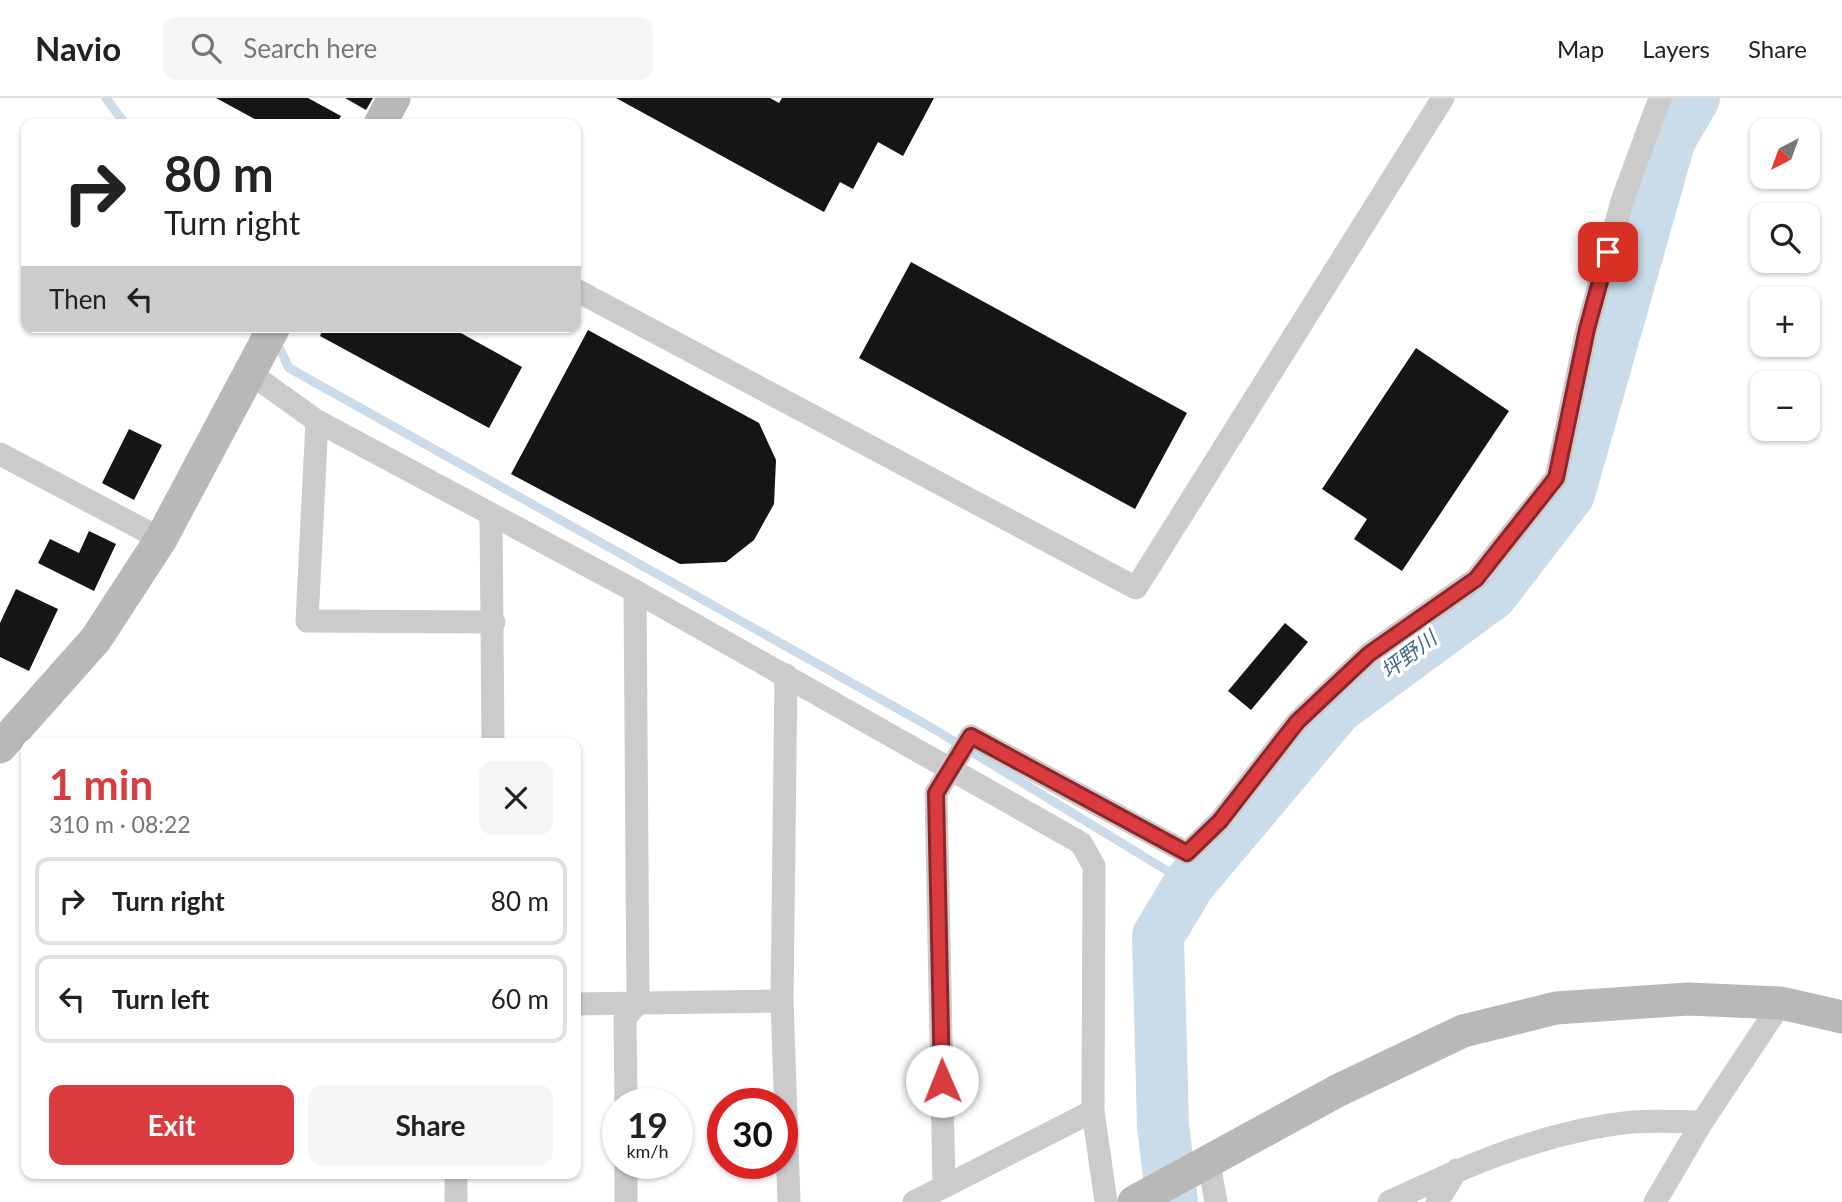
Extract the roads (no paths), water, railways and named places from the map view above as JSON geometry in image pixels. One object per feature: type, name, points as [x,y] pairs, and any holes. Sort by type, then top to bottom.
[{"type":"street","points":[[383,119],[394,98]]},
{"type":"street","points":[[581,293],[1136,588],[1443,98]]},
{"type":"street","points":[[944,1185],[936,793],[971,736],[1187,853],[1220,821],[1297,722],[1369,654],[1476,579],[1556,478],[1587,329],[1604,265],[1622,201],[1660,98]]},
{"type":"street","points":[[0,747],[96,639],[161,540],[271,333]]},
{"type":"street","points":[[250,373],[317,421],[635,591],[1081,843],[1094,866],[1093,1111],[1106,1202]]},
{"type":"street","points":[[317,421],[307,621],[494,622]]},
{"type":"street","points":[[0,453],[161,540]]},
{"type":"street","points":[[491,515],[493,738]]},
{"type":"street","points":[[626,1088],[625,1018],[638,1003],[635,591]]},
{"type":"street","points":[[786,676],[782,1001],[789,1202]]},
{"type":"street","points":[[1134,1202],[1337,1091],[1463,1031],[1556,1008],[1688,999],[1781,1003],[1842,1017]]},
{"type":"street","points":[[581,1004],[782,1001]]},
{"type":"street","points":[[1655,1202],[1702,1122],[1781,1003]]},
{"type":"street","points":[[914,1202],[1093,1111]]},
{"type":"street","points":[[1389,1202],[1457,1170],[1541,1139],[1633,1122],[1702,1122]]},
{"type":"street","points":[[1199,1168],[1216,1202]]},
{"type":"street","points":[[1437,1202],[1457,1170]]},
{"type":"street","points":[[456,1179],[456,1202]]},
{"type":"street","points":[[626,1179],[626,1202]]},
{"type":"waterway","points":[[106,98],[121,119]]},
{"type":"waterway","name":"坪野川","points":[[1172,1202],[1163,1125],[1158,936],[1189,884],[1337,708],[1492,594],[1569,494],[1670,139],[1694,98]]},
{"type":"waterway","points":[[276,341],[289,368],[934,729],[1189,884]]}]
